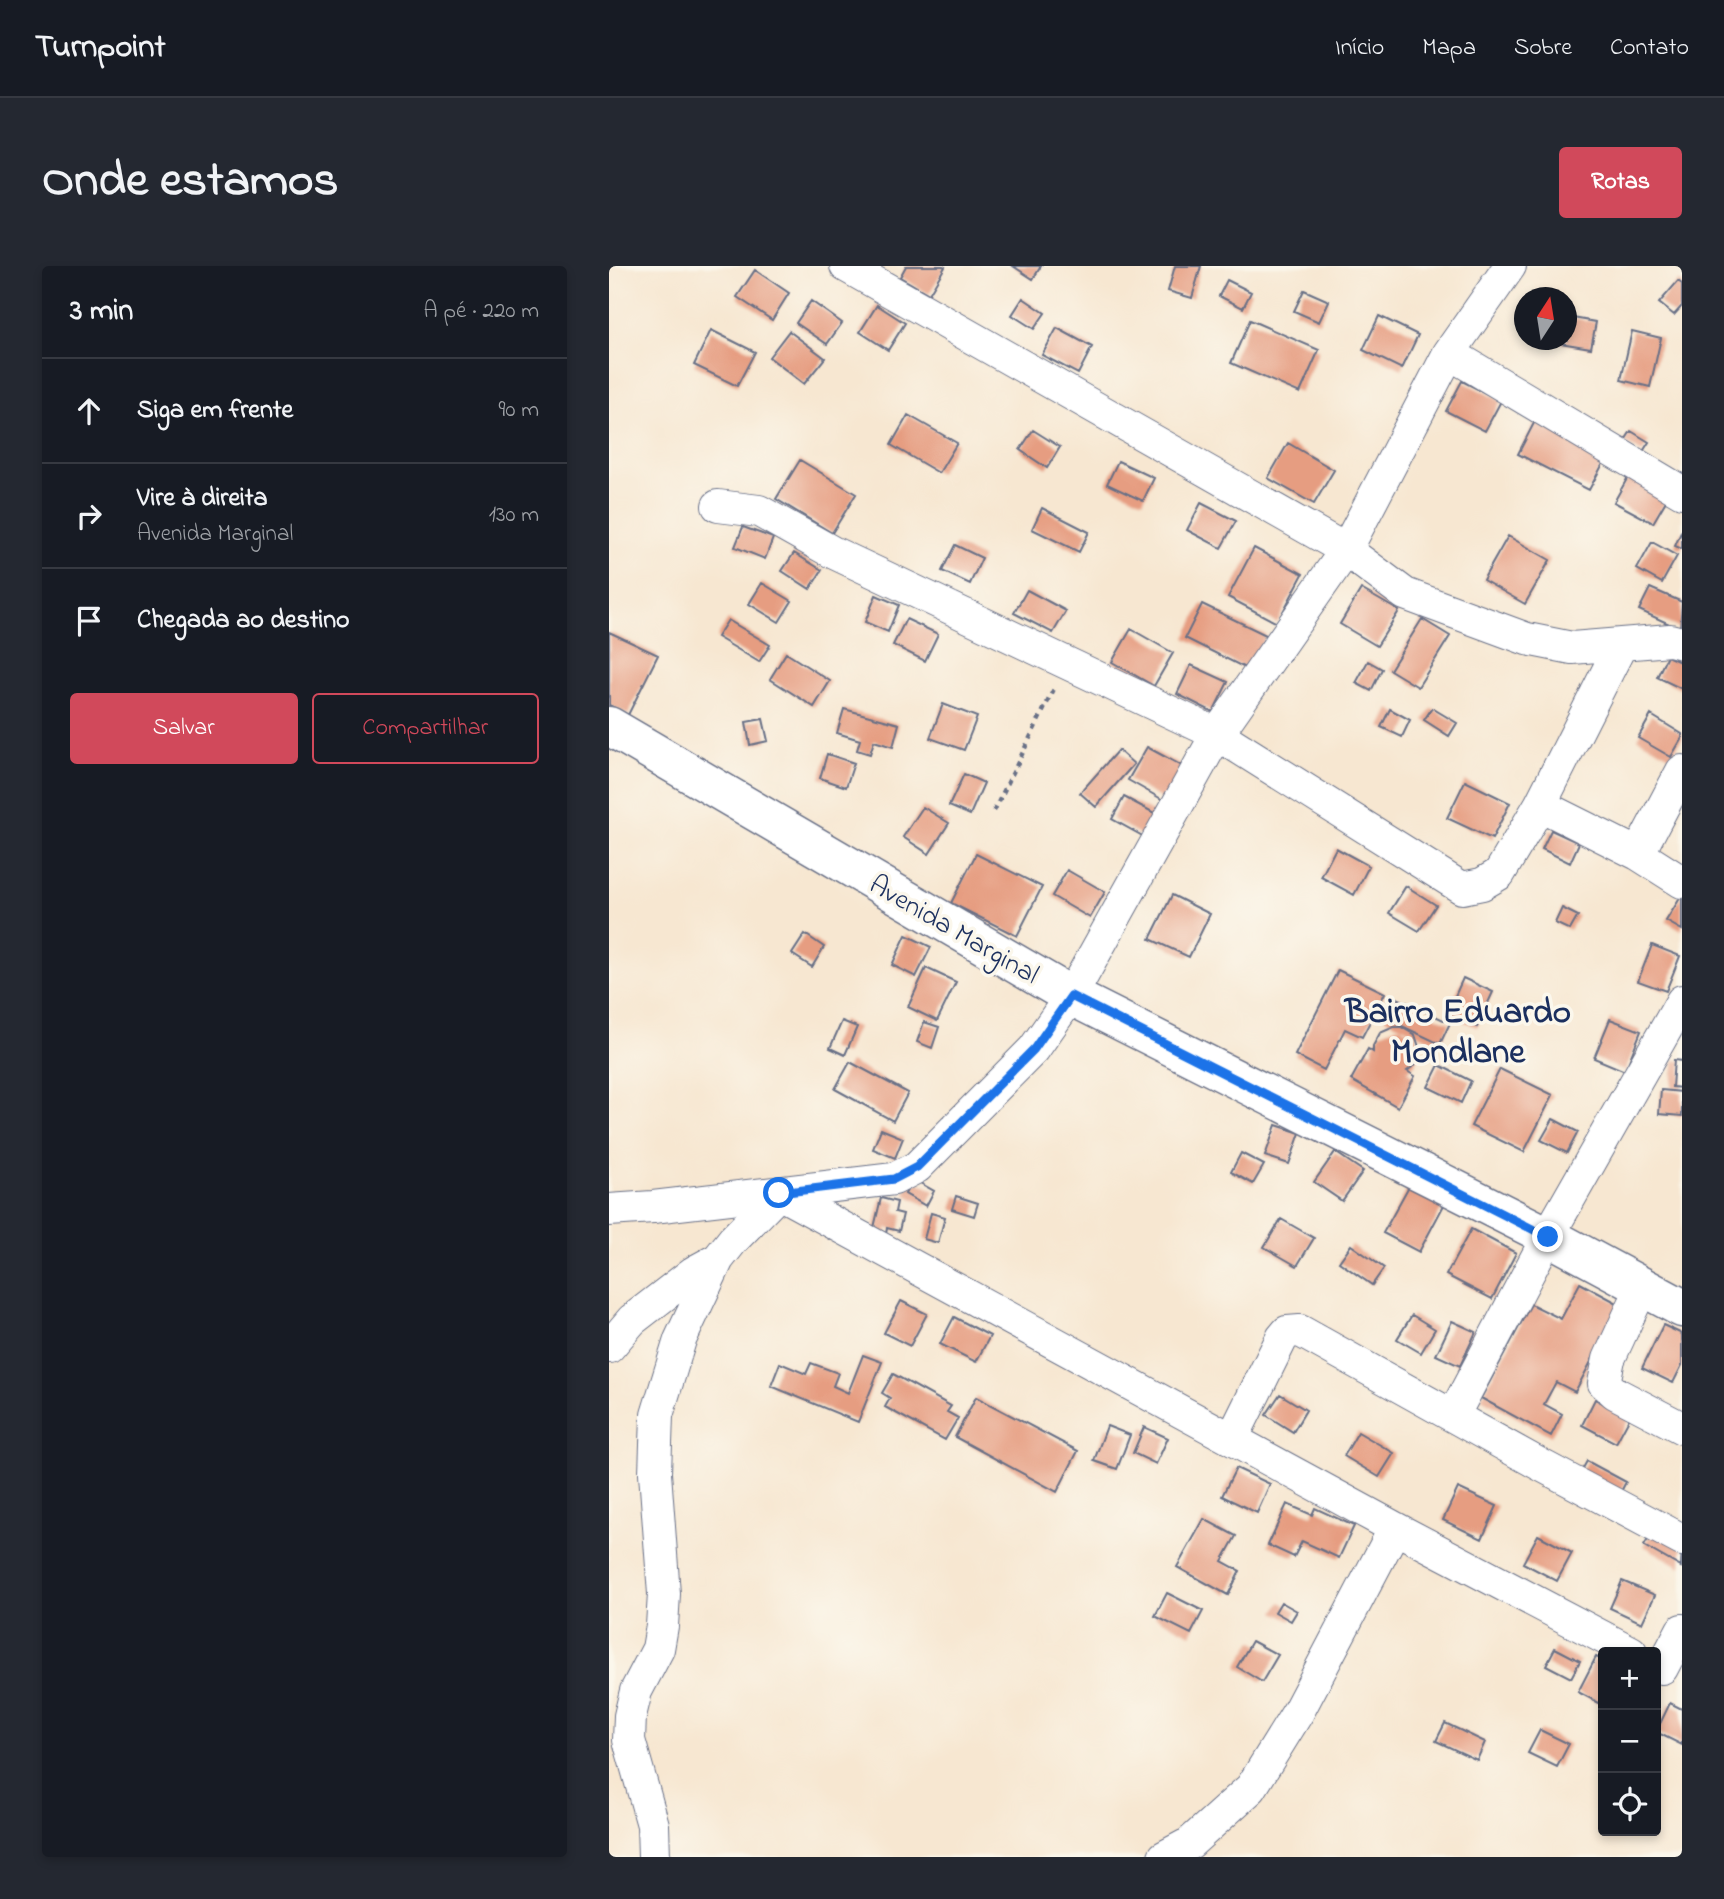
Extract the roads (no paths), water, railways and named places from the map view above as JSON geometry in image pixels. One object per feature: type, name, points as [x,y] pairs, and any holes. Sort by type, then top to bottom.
[{"type":"street","points":[[846,266],[881,275],[1346,550],[1405,594],[1527,639],[1572,648],[1670,640],[1682,643]]},
{"type":"street","points":[[609,1210],[894,1179],[917,1167],[1034,1049],[1071,996],[1217,733],[1346,550],[1449,354],[1510,266]]},
{"type":"street","points":[[1449,354],[1682,492]]},
{"type":"street","points":[[718,506],[759,511],[832,552],[1217,733],[1462,888],[1482,884],[1499,874],[1540,804],[1621,645]]},
{"type":"street","name":"Avenida Marginal","points":[[609,726],[1071,996],[1548,1237],[1682,1308]]},
{"type":"street","points":[[1638,854],[1682,771]]},
{"type":"street","points":[[1540,804],[1638,854],[1682,882]]},
{"type":"street","points":[[1453,1416],[1548,1237],[1682,1000]]},
{"type":"street","points":[[654,1857],[653,1825],[629,1740],[630,1716],[636,1691],[658,1649],[662,1626],[664,1594],[655,1473],[657,1415],[680,1340],[717,1259],[779,1193]]},
{"type":"street","points":[[779,1193],[1395,1528],[1621,1647]]},
{"type":"street","points":[[609,1347],[632,1320],[694,1272],[717,1259]]},
{"type":"street","points":[[1642,1287],[1609,1359],[1604,1383],[1615,1393],[1682,1428]]},
{"type":"street","points":[[1232,1439],[1287,1332],[1300,1331],[1682,1540]]},
{"type":"street","points":[[1164,1857],[1190,1843],[1251,1788],[1298,1712],[1395,1528]]},
{"type":"street","points":[[1667,1671],[1682,1630]]},
{"type":"district","name":"Bairro Eduardo Mondlane","points":[[1458,1030]]}]
